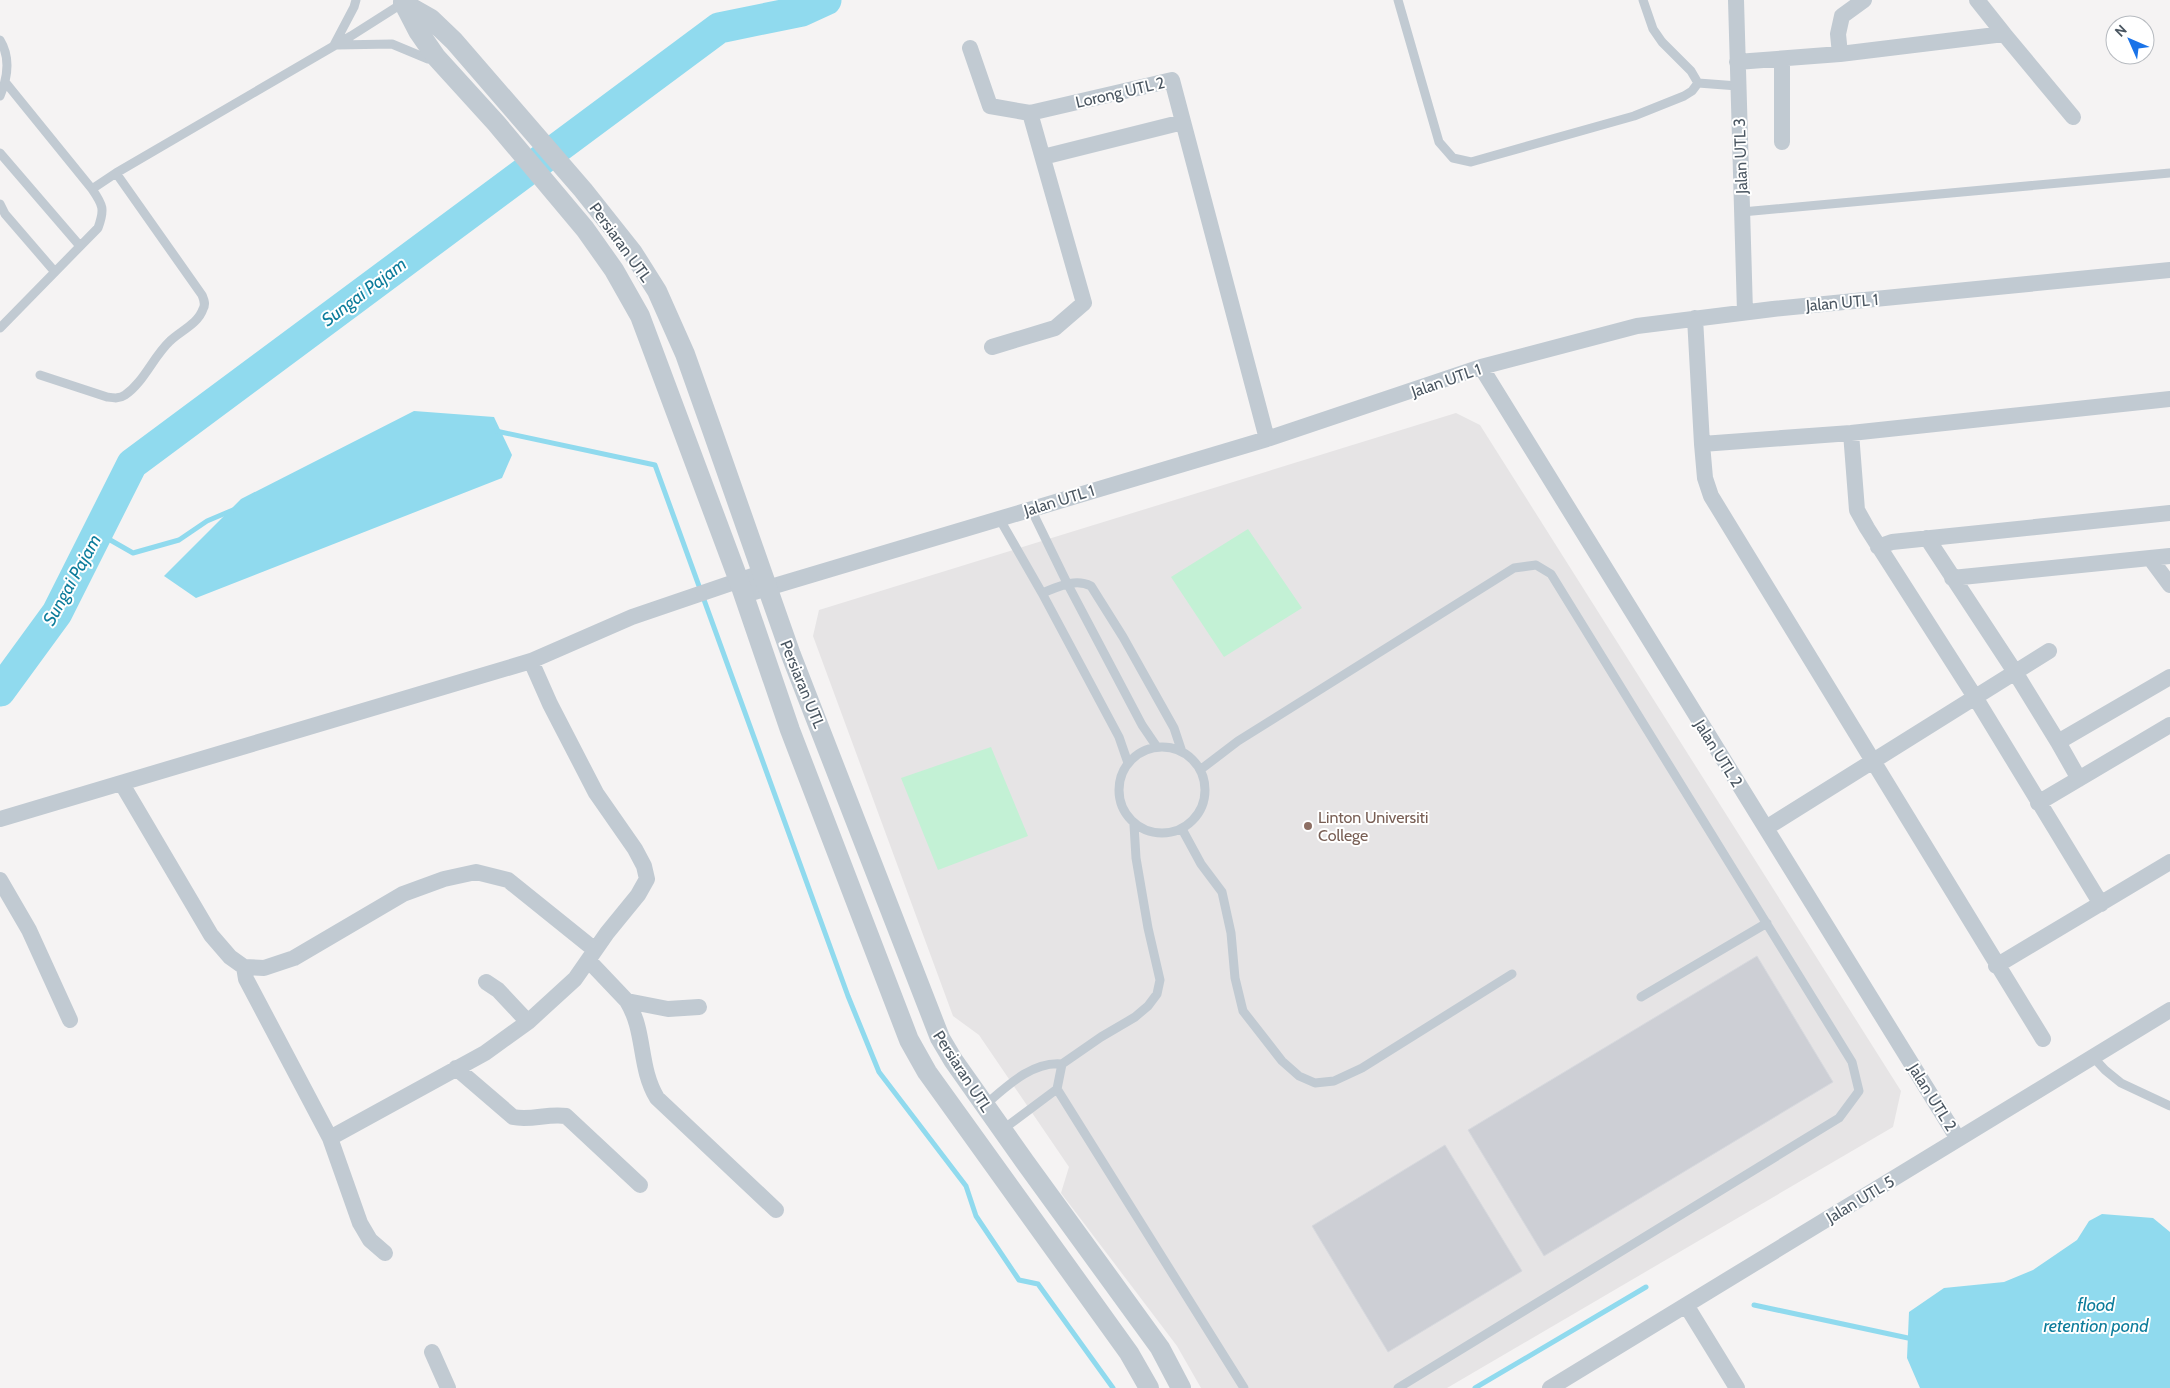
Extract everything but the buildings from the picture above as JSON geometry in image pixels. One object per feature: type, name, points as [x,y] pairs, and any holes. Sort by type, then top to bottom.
[{"type":"street","name":"Jalan UTL 3","points":[[1736,0],[1745,312]]},
{"type":"street","points":[[1840,54],[1838,34],[1842,16],[1864,0]]},
{"type":"street","points":[[1977,0],[2073,117]]},
{"type":"street","points":[[402,2],[418,31],[436,57]]},
{"type":"street","name":"Persiaran UTL","points":[[402,2],[437,24],[515,110],[583,190],[633,253],[657,291],[685,354],[791,655],[830,752],[932,1021],[953,1060],[1160,1348],[1181,1388]]},
{"type":"street","points":[[1737,62],[1840,54],[2004,34]]},
{"type":"street","points":[[970,48],[990,106],[1030,113],[1084,303],[1055,328],[992,347]]},
{"type":"street","name":"Persiaran UTL","points":[[436,57],[496,123],[564,203],[614,270],[640,316],[741,588],[790,730],[845,876],[917,1056],[1129,1353],[1149,1388]]},
{"type":"street","points":[[1782,60],[1782,142]]},
{"type":"street","name":"Lorong UTL 2","points":[[1030,113],[1172,80],[1267,439]]},
{"type":"street","points":[[1043,157],[1183,122]]},
{"type":"street","name":"Jalan UTL 1","points":[[0,819],[531,661],[632,617],[719,588],[741,588],[1031,509],[1267,439],[1480,368],[1637,326],[1745,312],[2170,270]]},
{"type":"street","points":[[1695,318],[1702,444],[1705,478],[1710,496],[1873,760],[1996,966],[2043,1039]]},
{"type":"street","name":"Jalan UTL 2","points":[[1480,368],[1958,1139]]},
{"type":"street","points":[[1702,444],[1851,433],[2170,399]]},
{"type":"street","points":[[1851,433],[1857,510],[1878,547],[1975,697],[2101,904]]},
{"type":"street","points":[[1878,547],[1892,542],[2170,513]]},
{"type":"street","points":[[1927,538],[2015,672],[2079,779]]},
{"type":"street","points":[[1952,578],[2170,556]]},
{"type":"street","points":[[2150,558],[2170,585]]},
{"type":"street","points":[[1766,828],[2049,652]]},
{"type":"street","points":[[330,1138],[492,1048],[528,1022],[575,979],[638,895],[646,879],[644,866],[596,793],[550,704],[531,661]]},
{"type":"street","points":[[2058,742],[2170,677]]},
{"type":"street","points":[[2038,803],[2170,725]]},
{"type":"street","points":[[122,784],[211,935],[230,957],[244,967],[264,968],[294,958],[403,894],[444,878],[476,872],[508,880],[592,955],[627,1001],[636,1015],[644,1066],[650,1086],[657,1098],[776,1210]]},
{"type":"street","points":[[1996,966],[2170,862]]},
{"type":"street","points":[[0,880],[29,930],[70,1020]]},
{"type":"street","points":[[244,967],[246,979],[330,1138],[360,1223],[370,1240],[385,1253]]},
{"type":"street","points":[[486,982],[498,990],[528,1022]]},
{"type":"street","points":[[627,1001],[668,1009],[699,1007]]},
{"type":"street","name":"Jalan UTL 5","points":[[1550,1388],[2170,1010]]},
{"type":"street","points":[[456,1068],[513,1117],[523,1119],[554,1114],[566,1116],[640,1185]]},
{"type":"street","points":[[1686,1305],[1737,1388]]},
{"type":"street","points":[[432,1352],[448,1388]]},
{"type":"lane","points":[[334,45],[356,0]]},
{"type":"lane","points":[[1398,0],[1439,142],[1453,158],[1471,162],[1634,116],[1684,96],[1692,91],[1698,83]]},
{"type":"lane","points":[[1643,0],[1653,28],[1662,42],[1678,56],[1691,71],[1698,83]]},
{"type":"lane","points":[[92,189],[334,45],[402,2]]},
{"type":"lane","points":[[0,40],[7,56],[8,70],[6,83],[0,96]]},
{"type":"lane","points":[[334,45],[392,44],[428,59],[436,57]]},
{"type":"lane","points":[[0,328],[98,228],[102,216],[102,203],[92,189],[6,83]]},
{"type":"lane","points":[[1698,83],[1738,86]]},
{"type":"lane","points":[[0,152],[80,246]]},
{"type":"lane","points":[[40,375],[117,399],[124,396],[132,388],[159,352],[198,318],[203,310],[205,302],[202,295],[116,173]]},
{"type":"lane","points":[[1742,212],[2170,173]]},
{"type":"lane","points":[[0,204],[5,214],[55,272]]},
{"type":"lane","points":[[1031,509],[1067,583],[1142,725],[1157,747]]},
{"type":"lane","points":[[999,518],[1120,737],[1128,763]]},
{"type":"lane","points":[[1200,770],[1238,741],[1514,568],[1536,565],[1551,574],[1852,1062],[1858,1091],[1839,1118],[1398,1388]]},
{"type":"lane","points":[[1042,593],[1067,583],[1084,582],[1091,586],[1174,728],[1182,752]]},
{"type":"lane","points":[[1157,747],[1170,748],[1182,752],[1200,770],[1205,782],[1205,796],[1201,809],[1193,820],[1182,829],[1158,834],[1145,831],[1134,824],[1125,814],[1120,802],[1118,788],[1121,775],[1128,763],[1136,755],[1157,747]]},
{"type":"lane","points":[[985,1105],[1019,1078],[1038,1067],[1053,1063],[1062,1064],[1135,1016],[1148,1006],[1156,994],[1160,980],[1148,928],[1136,858],[1134,824]]},
{"type":"lane","points":[[1182,829],[1202,864],[1222,892],[1231,933],[1235,978],[1243,1011],[1282,1061],[1299,1076],[1315,1083],[1334,1081],[1362,1068],[1512,974]]},
{"type":"lane","points":[[1641,998],[1767,924]]},
{"type":"lane","points":[[2093,1057],[2121,1083],[2170,1106]]},
{"type":"lane","points":[[1002,1130],[1057,1089],[1062,1064]]},
{"type":"lane","points":[[1057,1089],[1244,1388]]},
{"type":"shaded area","name":"Linton Universiti College","points":[[1456,413],[1480,425],[1901,1091],[1893,1127],[1447,1388],[1201,1388],[1177,1346],[1061,1193],[1069,1167],[979,1035],[953,1016],[813,636],[819,610]]},
{"type":"green space","points":[[1248,529],[1302,608],[1224,657],[1171,577]]},
{"type":"green space","points":[[991,747],[1028,836],[938,870],[901,778]]},
{"type":"water","points":[[414,411],[494,417],[512,455],[502,478],[196,598],[164,576],[241,499]]},
{"type":"water","name":"flood retention pond","points":[[2102,1214],[2153,1218],[2170,1232],[2170,1388],[1920,1388],[1907,1358],[1909,1312],[1944,1288],[2004,1282],[2033,1270],[2077,1240],[2089,1221]]},
{"type":"waterway","name":"Sungai Pajam","points":[[0,691],[57,613],[132,464],[719,28],[802,11],[826,0]]},
{"type":"waterway","points":[[496,431],[655,465],[848,996],[879,1072],[966,1186],[976,1216],[1019,1280],[1038,1284],[1113,1388]]},
{"type":"waterway","points":[[98,533],[133,553],[179,540],[207,521],[233,510]]},
{"type":"waterway","points":[[1475,1388],[1646,1287]]},
{"type":"waterway","points":[[1754,1305],[1908,1338]]},
{"type":"place","name":"Linton Universiti College","points":[[1308,826]]}]
